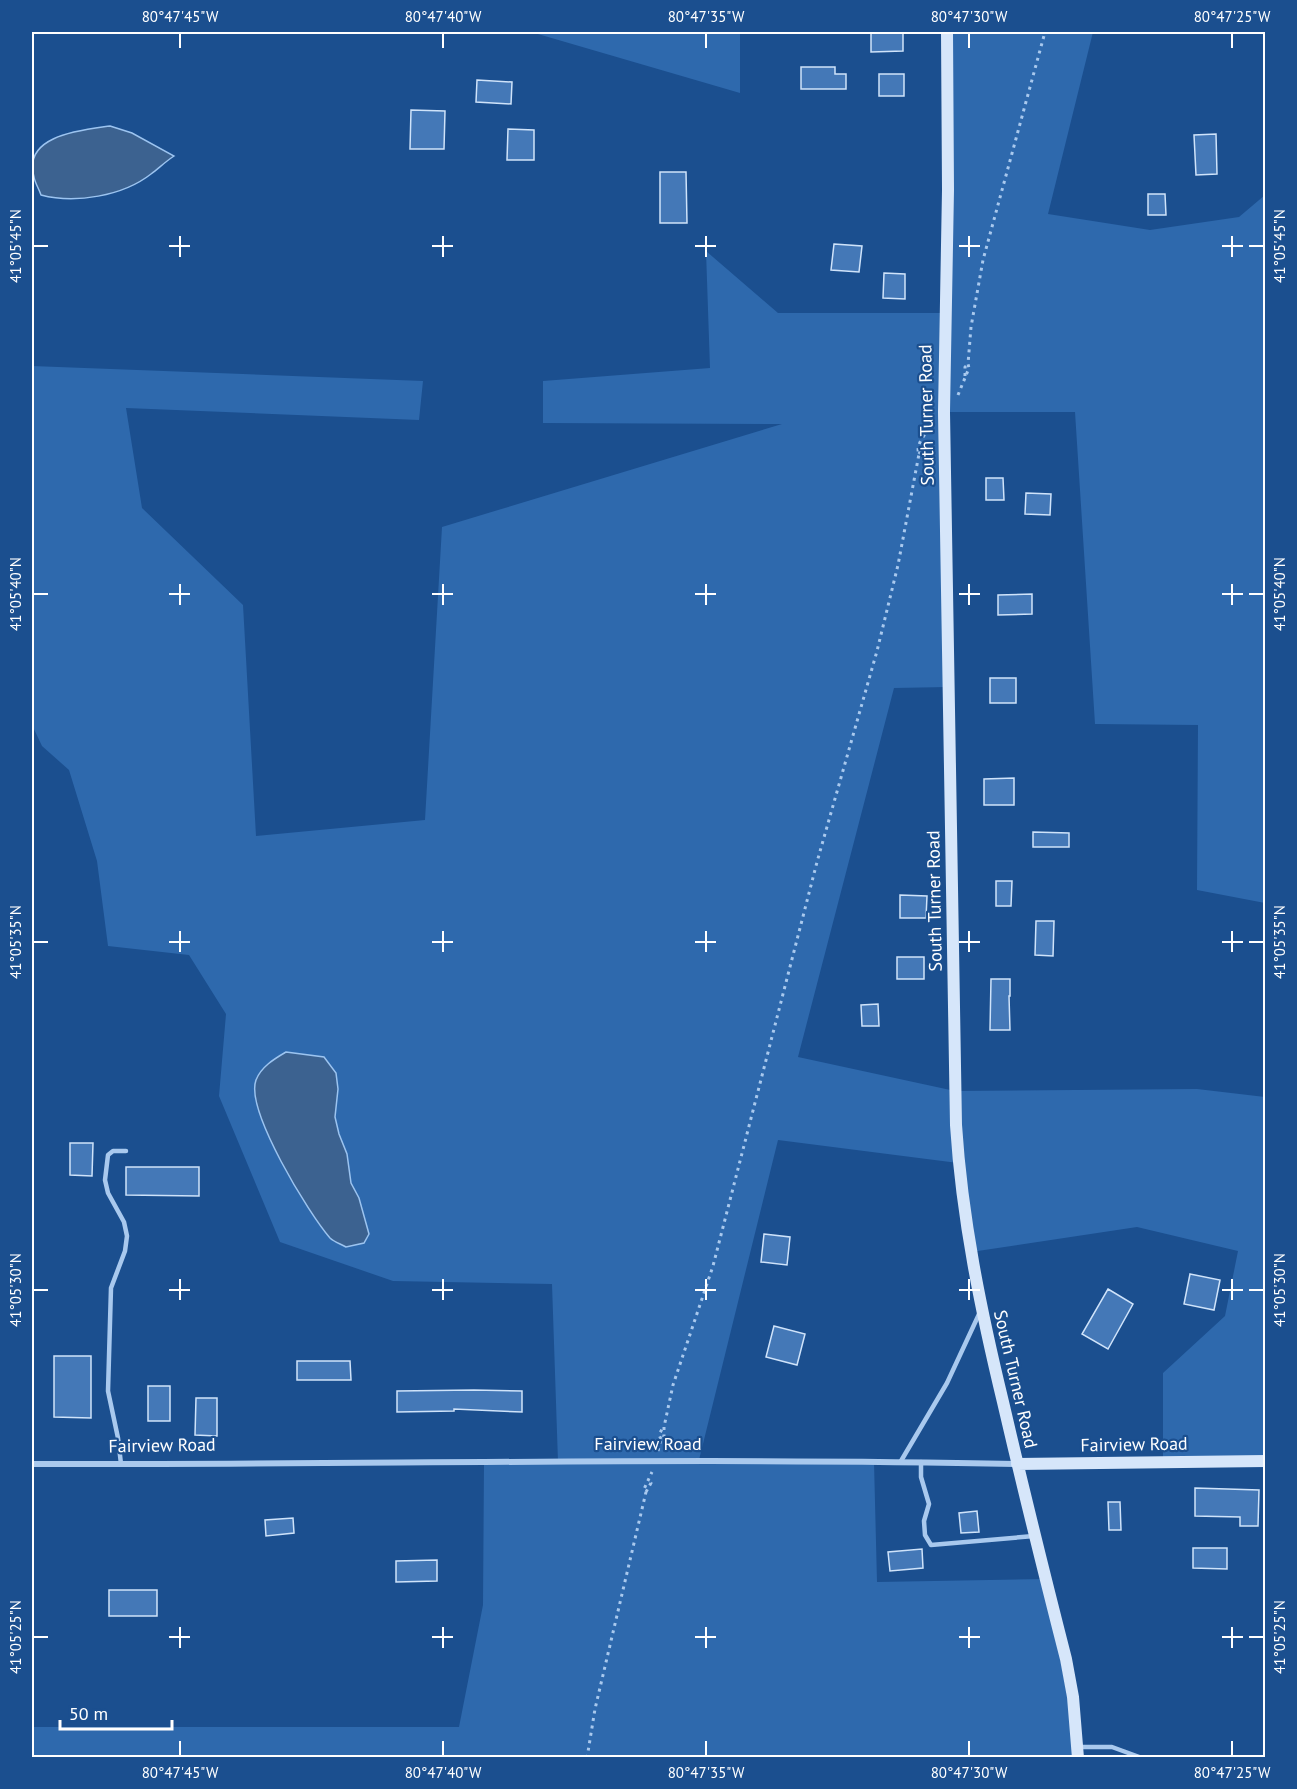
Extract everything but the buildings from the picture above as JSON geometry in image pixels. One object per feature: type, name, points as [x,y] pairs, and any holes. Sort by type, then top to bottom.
[{"type":"street","name":"South Turner Road","points":[[947,32],[948,190],[944,412],[956,1125],[965,1219],[981,1310],[1066,1659],[1073,1697],[1078,1752]]},
{"type":"street","name":"Fairview Road","points":[[32,1464],[650,1461],[901,1461],[1017,1464],[1266,1461]]},
{"type":"lane","points":[[121,1464],[108,1392],[108,1380],[111,1288],[125,1251],[127,1236],[124,1222],[108,1193],[105,1180],[108,1155],[113,1151],[126,1151]]},
{"type":"lane","points":[[901,1461],[947,1383],[981,1310]]},
{"type":"lane","points":[[921,1462],[921,1477],[929,1504],[924,1521],[925,1535],[932,1545],[1035,1536]]},
{"type":"lane","points":[[1078,1752],[1112,1747],[1142,1758]]},
{"type":"path","points":[[956,398],[966,376],[964,371],[968,364],[971,327],[983,260],[1045,32]]},
{"type":"path","points":[[656,1455],[661,1438],[664,1436],[673,1385],[713,1266],[817,862],[877,651],[898,565],[919,454],[918,444],[935,422]]},
{"type":"path","points":[[587,1758],[595,1709],[646,1492],[644,1489],[653,1466]]},
{"type":"shaded area","points":[[531,32],[740,32],[740,93]]},
{"type":"shaded area","points":[[947,32],[1093,32],[1048,214],[1150,230],[1239,217],[1265,195],[1265,903],[1197,890],[1198,725],[1095,724],[1075,412],[944,412],[948,687],[894,688],[798,1057],[955,1091],[1197,1089],[1265,1097],[1265,1461],[1163,1461],[1163,1373],[1225,1316],[1238,1251],[1137,1227],[971,1252],[958,1163],[778,1140],[699,1460],[874,1462],[877,1582],[1046,1579],[1078,1757],[32,1757],[32,1727],[459,1727],[483,1605],[484,1463],[558,1462],[552,1284],[393,1281],[280,1242],[219,1096],[226,1014],[189,955],[108,946],[97,861],[69,770],[42,746],[32,725],[32,366],[423,381],[419,420],[126,408],[142,508],[243,605],[256,836],[425,820],[442,527],[782,424],[543,423],[543,381],[710,368],[706,251],[778,313],[944,313]]},
{"type":"shaded area","points":[[110,126],[132,133],[174,156],[140,182],[113,193],[69,199],[41,195],[35,182],[33,163],[37,152],[45,143],[70,133]]},
{"type":"shaded area","points":[[286,1052],[324,1057],[336,1073],[338,1089],[335,1117],[347,1154],[351,1183],[359,1198],[369,1234],[364,1243],[346,1247],[330,1238],[294,1185],[269,1137],[255,1094],[256,1080],[265,1067]]}]
